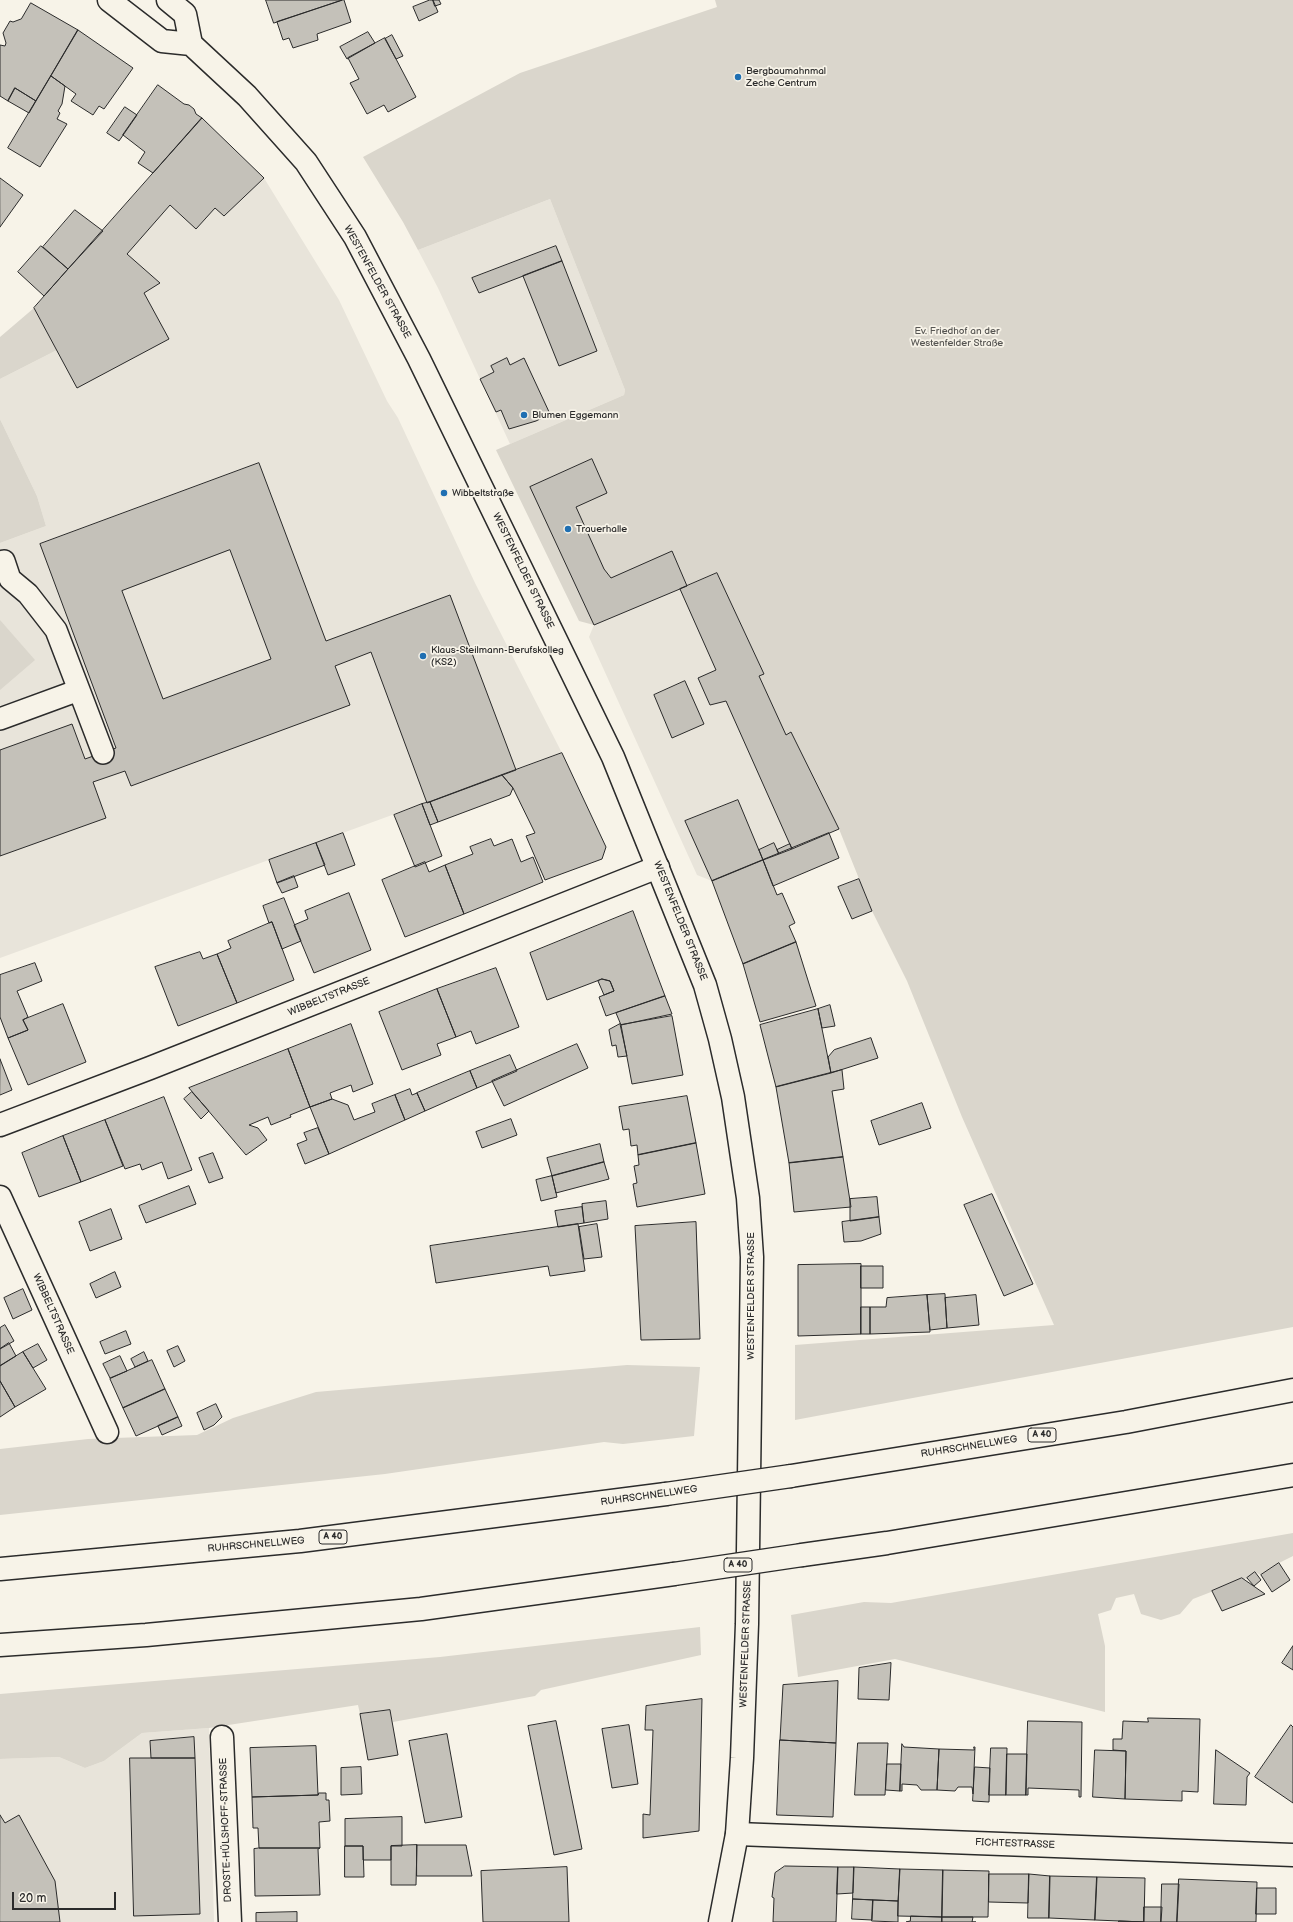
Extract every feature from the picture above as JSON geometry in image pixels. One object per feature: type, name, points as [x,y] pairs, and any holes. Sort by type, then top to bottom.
[{"type":"main road","points":[[109,0],[162,42],[191,44],[185,14],[168,0]]},
{"type":"main road","name":"WESTENFELDER STRASSE","points":[[191,44],[247,96],[306,162],[355,237],[419,359],[613,757],[705,985],[720,1039],[733,1097],[749,1205],[752,1257],[747,1616],[742,1758],[736,1834],[720,1922]]},
{"type":"main road","name":"WIBBELTSTRASSE","points":[[0,1125],[150,1068],[658,867]]},
{"type":"main road","name":"WIBBELTSTRASSE","points":[[0,1197],[107,1432]]},
{"type":"main road","name":"RUHRSCHNELLWEG","points":[[0,1569],[300,1541],[666,1494],[791,1476],[1126,1422],[1293,1390]]},
{"type":"main road","name":"A 40","points":[[0,1645],[146,1635],[421,1609],[895,1542],[1287,1477]]},
{"type":"main road","name":"DROSTE-HÜLSHOFF-STRASSE","points":[[222,1737],[230,1922]]},
{"type":"main road","name":"FICHTESTRASSE","points":[[736,1834],[1293,1855]]},
{"type":"street","points":[[5,575],[28,594],[56,630],[103,753]]},
{"type":"street","points":[[0,719],[79,690]]},
{"type":"shaded area","points":[[202,118],[264,178],[339,300],[387,401],[398,418],[475,583],[562,753],[0,958],[0,543],[46,526],[37,496],[0,419],[0,379],[57,350],[34,308]]},
{"type":"shaded area","points":[[550,199],[625,390],[624,395],[510,444],[438,288],[418,250]]},
{"type":"shaded area","points":[[717,573],[791,732],[839,829],[712,881],[697,875],[589,637],[594,625]]},
{"type":"shaded area","points":[[209,1728],[214,1922],[0,1922],[0,1759],[59,1757],[85,1768],[104,1761],[142,1733]]},
{"type":"green space","name":"Ev. Friedhof an der Westenfelder Straße","points":[[715,0],[1293,0],[1293,1327],[795,1420],[795,1345],[1054,1325],[962,1117],[907,981],[872,911],[839,829],[791,733],[786,735],[759,676],[764,674],[717,573],[594,625],[579,621],[496,450],[624,395],[625,390],[550,199],[418,250],[403,222],[363,157],[520,73],[717,7]]},
{"type":"green space","points":[[34,308],[57,350],[0,379],[0,337]]},
{"type":"green space","points":[[0,419],[37,496],[46,526],[0,543]]},
{"type":"green space","points":[[0,620],[35,660],[0,690]]},
{"type":"green space","points":[[627,1365],[700,1367],[694,1436],[623,1444],[604,1442],[385,1474],[0,1515],[0,1449],[88,1439],[197,1435],[233,1418],[316,1392]]},
{"type":"green space","points":[[1293,1533],[1293,1556],[1261,1575],[1255,1572],[1247,1578],[1193,1599],[1180,1614],[1161,1620],[1141,1614],[1134,1594],[1116,1598],[1111,1610],[1098,1614],[1105,1646],[1105,1712],[895,1659],[798,1677],[791,1615],[864,1602],[891,1603]]},
{"type":"green space","points":[[700,1627],[701,1655],[541,1690],[535,1696],[393,1722],[390,1710],[360,1714],[358,1705],[209,1728],[142,1733],[104,1761],[85,1768],[59,1757],[0,1759],[0,1694],[440,1657]]},
{"type":"building","points":[[266,0],[342,0],[274,23]]},
{"type":"building","points":[[344,0],[351,22],[317,34],[318,40],[293,48],[289,38],[283,40],[277,22]]},
{"type":"building","points":[[433,0],[438,12],[419,21],[413,7]]},
{"type":"building","points":[[433,0],[439,0],[441,4],[435,6]]},
{"type":"building","points":[[31,3],[78,30],[36,101],[15,88],[8,101],[0,96],[0,45],[5,46],[6,43],[3,33],[10,21],[13,22],[21,19]]},
{"type":"building","points":[[78,30],[133,68],[104,109],[99,106],[93,115],[71,101],[76,94],[51,76]]},
{"type":"building","points":[[368,32],[375,43],[347,59],[340,47]]},
{"type":"building","points":[[392,35],[403,56],[396,59],[385,39]]},
{"type":"building","points":[[385,38],[416,97],[388,112],[384,105],[367,114],[350,83],[359,79],[348,58]]},
{"type":"building","points":[[51,76],[65,86],[62,104],[58,111],[60,113],[57,119],[67,124],[40,167],[8,148]]},
{"type":"building","points":[[158,85],[184,104],[189,105],[194,109],[196,114],[202,118],[153,173],[138,163],[145,152],[123,135]]},
{"type":"building","points":[[15,88],[36,101],[29,113],[8,101]]},
{"type":"building","points":[[125,107],[137,115],[119,141],[107,133]]},
{"type":"building","points":[[202,118],[264,178],[224,216],[215,208],[196,229],[170,205],[127,254],[160,283],[144,293],[169,339],[77,388],[34,308]]},
{"type":"building","points":[[0,178],[23,195],[0,227]]},
{"type":"building","points":[[75,210],[103,231],[68,269],[43,247]]},
{"type":"building","points":[[41,246],[68,269],[44,296],[18,272]]},
{"type":"building","points":[[556,246],[562,261],[479,293],[472,278]]},
{"type":"building","points":[[562,261],[597,351],[559,366],[523,276]]},
{"type":"building","points":[[507,358],[510,365],[524,358],[550,414],[536,421],[509,429],[501,410],[496,412],[480,379],[494,372],[491,366]]},
{"type":"building","name":"Trauerhalle","points":[[592,459],[607,493],[576,507],[604,569],[611,578],[672,551],[687,586],[594,625],[530,487]]},
{"type":"building","name":"Klaus-Steilmann-Berufskolleg (KS2)","points":[[259,463],[326,641],[450,595],[516,770],[427,803],[371,652],[335,666],[350,705],[131,786],[125,771],[93,782],[106,818],[0,856],[0,750],[72,724],[85,759],[116,748],[40,544]],"holes":[[[230,550],[271,659],[163,699],[122,591]]]},
{"type":"building","points":[[717,573],[764,674],[759,676],[786,735],[791,732],[839,829],[792,849],[726,701],[710,705],[698,678],[716,670],[680,589]]},
{"type":"building","points":[[685,681],[704,724],[672,738],[654,695]]},
{"type":"building","points":[[562,753],[606,847],[602,859],[545,880],[526,836],[535,833],[513,788],[502,775]]},
{"type":"building","points":[[502,775],[513,788],[510,795],[438,822],[430,802]]},
{"type":"building","points":[[738,800],[763,860],[712,881],[685,821]]},
{"type":"building","points":[[430,802],[438,822],[430,825],[422,804]]},
{"type":"building","points":[[422,804],[442,856],[415,867],[394,815]]},
{"type":"building","points":[[343,833],[355,865],[328,875],[316,843]]},
{"type":"building","points":[[829,833],[839,858],[773,886],[763,860]]},
{"type":"building","points":[[491,839],[494,846],[512,839],[521,862],[533,857],[543,882],[464,914],[445,865],[473,854],[470,847]]},
{"type":"building","points":[[316,843],[325,865],[277,883],[269,860]]},
{"type":"building","points":[[774,843],[779,854],[763,860],[759,850]]},
{"type":"building","points":[[790,844],[792,849],[779,854],[777,850]]},
{"type":"building","points":[[763,860],[777,895],[782,893],[795,923],[789,926],[796,942],[743,964],[712,881]]},
{"type":"building","points":[[425,862],[429,872],[445,865],[464,914],[405,937],[382,880]]},
{"type":"building","points":[[294,876],[298,887],[282,893],[277,883]]},
{"type":"building","points":[[859,879],[872,911],[852,919],[838,887]]},
{"type":"building","points":[[349,893],[371,950],[314,973],[294,925],[308,919],[305,911]]},
{"type":"building","points":[[284,898],[301,941],[282,949],[272,922],[269,923],[263,906]]},
{"type":"building","points":[[633,911],[665,996],[606,1016],[599,997],[614,991],[610,981],[602,979],[547,1000],[530,953]]},
{"type":"building","points":[[272,922],[294,980],[237,1003],[217,954],[231,948],[228,941]]},
{"type":"building","points":[[796,942],[816,1006],[760,1022],[743,964]]},
{"type":"building","points":[[200,952],[203,959],[217,954],[237,1003],[178,1026],[155,967]]},
{"type":"building","points":[[35,963],[42,981],[17,991],[28,1017],[23,1020],[28,1030],[8,1038],[0,1017],[0,975]]},
{"type":"building","points":[[496,968],[519,1027],[476,1044],[471,1031],[456,1037],[437,989]]},
{"type":"building","points":[[602,979],[610,981],[614,991],[604,995],[598,981]]},
{"type":"building","points":[[437,989],[456,1037],[437,1044],[441,1055],[402,1070],[379,1012]]},
{"type":"building","points":[[665,996],[672,1014],[621,1025],[616,1013]]},
{"type":"building","points":[[63,1004],[86,1062],[28,1085],[8,1038],[28,1030],[23,1020]]},
{"type":"building","points":[[830,1005],[835,1026],[822,1028],[818,1009]]},
{"type":"building","points":[[818,1009],[831,1073],[776,1087],[760,1025]]},
{"type":"building","points":[[672,1016],[683,1075],[632,1084],[621,1025]]},
{"type":"building","points":[[351,1024],[373,1084],[353,1092],[351,1085],[330,1093],[332,1099],[310,1107],[288,1049]]},
{"type":"building","points":[[620,1024],[627,1056],[618,1057],[616,1045],[612,1046],[609,1030]]},
{"type":"building","points":[[871,1038],[878,1058],[831,1073],[828,1057],[834,1050]]},
{"type":"building","points":[[577,1044],[588,1068],[504,1106],[492,1081]]},
{"type":"building","points":[[288,1049],[310,1107],[271,1125],[268,1117],[249,1125],[258,1128],[267,1140],[246,1155],[189,1088]]},
{"type":"building","points":[[510,1055],[517,1071],[477,1088],[470,1071]]},
{"type":"building","points":[[0,1059],[12,1090],[0,1095]]},
{"type":"building","points":[[842,1070],[844,1089],[832,1091],[843,1157],[789,1163],[776,1087]]},
{"type":"building","points":[[470,1071],[477,1088],[425,1111],[417,1093]]},
{"type":"building","points":[[410,1089],[412,1095],[417,1093],[425,1111],[405,1120],[395,1095]]},
{"type":"building","points":[[192,1092],[209,1111],[201,1119],[184,1099]]},
{"type":"building","points":[[395,1095],[405,1120],[329,1154],[310,1107],[332,1099],[348,1105],[354,1120],[375,1112],[372,1104]]},
{"type":"building","points":[[687,1096],[696,1143],[638,1155],[637,1145],[631,1146],[629,1129],[623,1130],[619,1107]]},
{"type":"building","points":[[164,1097],[192,1170],[168,1179],[162,1162],[142,1170],[140,1164],[125,1169],[105,1120]]},
{"type":"building","points":[[922,1103],[931,1128],[879,1145],[871,1121]]},
{"type":"building","points":[[511,1119],[517,1135],[482,1148],[476,1132]]},
{"type":"building","points":[[105,1120],[123,1166],[81,1182],[63,1136]]},
{"type":"building","points":[[318,1128],[329,1154],[305,1164],[297,1144],[307,1140],[304,1133]]},
{"type":"building","points":[[63,1136],[81,1182],[39,1197],[22,1153]]},
{"type":"building","points":[[696,1143],[705,1194],[637,1207],[633,1184],[637,1183],[634,1166],[639,1165],[638,1155]]},
{"type":"building","points":[[600,1144],[604,1162],[552,1176],[547,1158]]},
{"type":"building","points":[[213,1153],[223,1178],[209,1183],[199,1158]]},
{"type":"building","points":[[843,1157],[851,1207],[794,1212],[789,1163]]},
{"type":"building","points":[[604,1162],[609,1179],[556,1193],[552,1176]]},
{"type":"building","points":[[552,1176],[557,1197],[541,1201],[536,1180]]},
{"type":"building","points":[[189,1186],[196,1204],[146,1223],[139,1206]]},
{"type":"building","points":[[992,1194],[1033,1284],[1004,1296],[964,1205]]},
{"type":"building","points":[[877,1197],[879,1217],[850,1221],[850,1199]]},
{"type":"building","points":[[606,1201],[608,1219],[584,1223],[582,1204]]},
{"type":"building","points":[[582,1207],[584,1223],[558,1227],[555,1211]]},
{"type":"building","points":[[111,1209],[122,1239],[90,1251],[79,1222]]},
{"type":"building","points":[[879,1217],[881,1234],[861,1241],[844,1242],[842,1222]]},
{"type":"building","points":[[696,1222],[700,1339],[641,1340],[635,1226]]},
{"type":"building","points":[[578,1224],[585,1271],[550,1276],[548,1266],[436,1283],[430,1246]]},
{"type":"building","points":[[597,1224],[602,1257],[584,1259],[579,1227]]},
{"type":"building","points":[[861,1264],[861,1334],[798,1336],[798,1265]]},
{"type":"building","points":[[861,1266],[883,1266],[883,1288],[861,1288]]},
{"type":"building","points":[[115,1272],[121,1287],[96,1298],[90,1284]]},
{"type":"building","points":[[23,1289],[32,1310],[13,1319],[4,1298]]},
{"type":"building","points":[[945,1294],[947,1328],[930,1330],[927,1295]]},
{"type":"building","points":[[927,1295],[930,1332],[870,1334],[870,1307],[886,1307],[887,1298]]},
{"type":"building","points":[[976,1295],[979,1325],[947,1328],[945,1298]]},
{"type":"building","points":[[861,1307],[870,1307],[870,1334],[861,1334]]},
{"type":"building","points":[[5,1325],[14,1341],[0,1349],[0,1328]]},
{"type":"building","points":[[126,1331],[131,1344],[105,1354],[100,1342]]},
{"type":"building","points":[[9,1343],[16,1356],[0,1366],[0,1349]]},
{"type":"building","points":[[38,1344],[47,1360],[33,1368],[23,1352]]},
{"type":"building","points":[[178,1346],[185,1361],[174,1367],[167,1351]]},
{"type":"building","points":[[23,1352],[46,1389],[15,1407],[0,1381],[0,1366]]},
{"type":"building","points":[[144,1352],[148,1361],[135,1367],[131,1359]]},
{"type":"building","points":[[120,1356],[127,1371],[110,1378],[103,1364]]},
{"type":"building","points":[[152,1360],[165,1389],[123,1408],[110,1379]]},
{"type":"building","points":[[0,1381],[15,1407],[0,1417]]},
{"type":"building","points":[[165,1389],[178,1417],[136,1436],[123,1408]]},
{"type":"building","points":[[216,1404],[222,1417],[214,1425],[204,1430],[197,1413]]},
{"type":"building","points":[[178,1417],[182,1426],[162,1435],[158,1426]]},
{"type":"building","points":[[1279,1563],[1290,1580],[1272,1592],[1261,1575]]},
{"type":"building","points":[[1255,1572],[1261,1580],[1254,1586],[1247,1578]]},
{"type":"building","points":[[1242,1578],[1265,1594],[1222,1611],[1212,1591]]},
{"type":"building","points":[[1293,1646],[1293,1670],[1282,1663]]},
{"type":"building","points":[[891,1663],[889,1700],[858,1699],[859,1668]]},
{"type":"building","points":[[838,1681],[836,1743],[780,1740],[783,1685]]},
{"type":"building","points":[[702,1699],[699,1831],[643,1838],[643,1814],[650,1815],[653,1730],[645,1730],[646,1706]]},
{"type":"building","points":[[390,1710],[398,1755],[368,1760],[360,1714]]},
{"type":"building","points":[[1148,1718],[1200,1719],[1198,1792],[1182,1791],[1182,1801],[1125,1799],[1126,1751],[1113,1750],[1113,1739],[1122,1739],[1123,1721],[1148,1722]]},
{"type":"building","points":[[556,1721],[582,1849],[554,1855],[528,1726]]},
{"type":"building","points":[[1028,1721],[1082,1722],[1081,1797],[1079,1797],[1079,1790],[1028,1788],[1028,1795],[1026,1795]]},
{"type":"building","points":[[629,1725],[638,1784],[612,1788],[602,1729]]},
{"type":"building","points":[[1291,1725],[1293,1727],[1293,1803],[1255,1777]]},
{"type":"building","points":[[447,1734],[462,1817],[425,1823],[409,1741]]},
{"type":"building","points":[[194,1737],[195,1758],[151,1758],[150,1741]]},
{"type":"building","points":[[780,1740],[836,1743],[833,1817],[777,1815]]},
{"type":"building","points":[[858,1743],[888,1743],[885,1795],[855,1795]]},
{"type":"building","points":[[902,1744],[904,1747],[939,1749],[937,1790],[921,1790],[917,1785],[902,1784],[902,1791],[900,1791]]},
{"type":"building","points":[[316,1746],[318,1795],[252,1797],[250,1748]]},
{"type":"building","points":[[975,1747],[973,1794],[972,1787],[958,1787],[955,1791],[937,1790],[939,1749],[974,1750]]},
{"type":"building","points":[[991,1748],[1007,1748],[1006,1795],[989,1795]]},
{"type":"building","points":[[1095,1750],[1126,1751],[1125,1799],[1093,1797]]},
{"type":"building","points":[[1216,1750],[1250,1773],[1247,1777],[1246,1805],[1214,1804]]},
{"type":"building","points":[[1007,1754],[1027,1754],[1026,1795],[1006,1795]]},
{"type":"building","points":[[130,1758],[195,1758],[200,1914],[134,1916]]},
{"type":"building","points":[[887,1764],[901,1764],[900,1791],[886,1790]]},
{"type":"building","points":[[361,1767],[362,1794],[341,1795],[341,1768]]},
{"type":"building","points":[[975,1767],[990,1768],[989,1802],[973,1801]]},
{"type":"building","points":[[319,1793],[326,1793],[326,1800],[329,1800],[330,1821],[319,1822],[320,1848],[259,1848],[258,1828],[253,1828],[252,1797],[318,1795]]},
{"type":"building","points":[[0,1815],[5,1823],[19,1815],[55,1881],[60,1922],[0,1922]]},
{"type":"building","points":[[402,1817],[402,1846],[391,1846],[391,1860],[363,1860],[363,1846],[345,1846],[345,1819]]},
{"type":"building","points":[[417,1845],[466,1845],[472,1876],[417,1876]]},
{"type":"building","points":[[417,1845],[416,1885],[391,1885],[391,1846]]},
{"type":"building","points":[[345,1846],[363,1846],[364,1877],[345,1877]]},
{"type":"building","points":[[320,1848],[318,1849],[320,1895],[255,1896],[254,1849]]},
{"type":"building","points":[[785,1866],[838,1867],[836,1922],[773,1922],[774,1898],[772,1897],[775,1873]]},
{"type":"building","points":[[567,1867],[569,1922],[483,1922],[481,1871]]},
{"type":"building","points":[[838,1867],[854,1867],[853,1893],[837,1894]]},
{"type":"building","points":[[854,1867],[900,1869],[898,1901],[853,1899]]},
{"type":"building","points":[[900,1869],[943,1870],[942,1917],[898,1916]]},
{"type":"building","points":[[943,1870],[989,1871],[988,1917],[942,1917]]},
{"type":"building","points":[[989,1874],[1029,1874],[1028,1903],[989,1902]]},
{"type":"building","points":[[1029,1874],[1050,1876],[1049,1918],[1028,1918]]},
{"type":"building","points":[[1050,1876],[1097,1877],[1095,1920],[1049,1918]]},
{"type":"building","points":[[1097,1877],[1145,1878],[1144,1922],[1095,1920]]},
{"type":"building","points":[[1179,1879],[1257,1882],[1256,1922],[1177,1922]]},
{"type":"building","points":[[1162,1884],[1179,1884],[1177,1922],[1161,1922]]},
{"type":"building","points":[[1257,1888],[1276,1888],[1276,1914],[1256,1914]]},
{"type":"building","points":[[853,1899],[873,1900],[872,1920],[852,1919]]},
{"type":"building","points":[[873,1900],[898,1901],[898,1922],[872,1921]]},
{"type":"building","points":[[1144,1907],[1162,1907],[1161,1922],[1144,1922]]},
{"type":"building","points":[[297,1912],[297,1922],[256,1922],[256,1913]]},
{"type":"building","points":[[911,1916],[942,1917],[942,1922],[906,1922],[910,1921]]},
{"type":"building","points":[[942,1917],[973,1917],[972,1922],[942,1922]]},
{"type":"building","points":[[1119,1921],[1144,1922],[1119,1922]]},
{"type":"place","name":"Bergbaumahnmal Zeche Centrum","points":[[738,77]]},
{"type":"place","name":"Blumen Eggemann","points":[[524,415]]},
{"type":"place","name":"Wibbeltstraße","points":[[444,493]]},
{"type":"place","name":"Trauerhalle","points":[[568,529]]},
{"type":"place","name":"Klaus-Steilmann-Berufskolleg (KS2)","points":[[423,656]]}]
